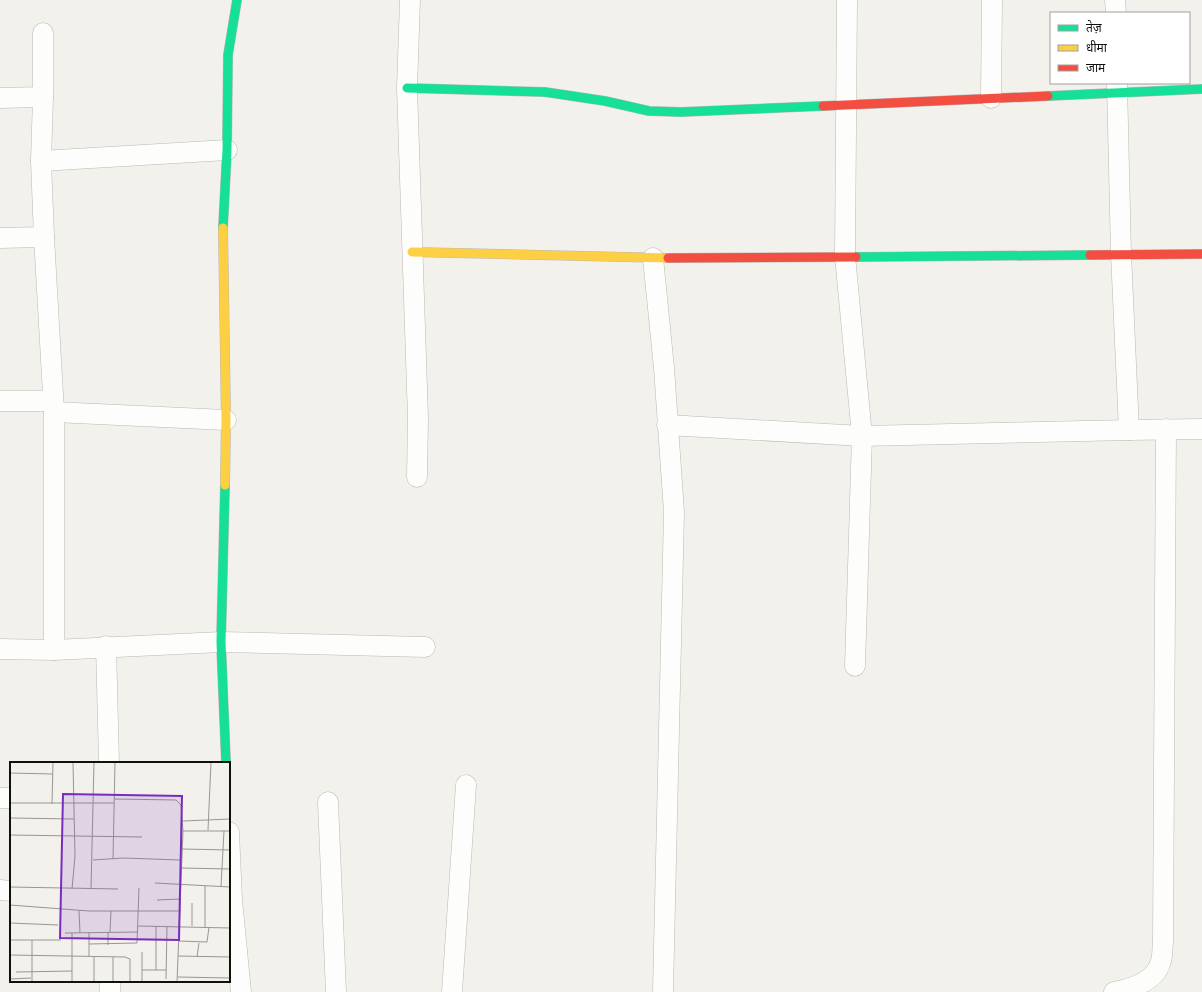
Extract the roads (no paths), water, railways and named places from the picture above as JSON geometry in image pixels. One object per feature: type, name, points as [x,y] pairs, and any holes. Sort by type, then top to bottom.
[{"type":"street","points":[[226,762],[221,642],[226,420],[223,238],[227,150],[228,55],[236,0]]},
{"type":"street","points":[[410,0],[407,88],[418,418],[417,477]]},
{"type":"street","points":[[847,0],[845,256],[862,436],[855,666]]},
{"type":"street","points":[[991,98],[992,0]]},
{"type":"street","points":[[1116,0],[1116,12]]},
{"type":"street","points":[[43,33],[41,161],[54,407],[54,650]]},
{"type":"street","points":[[407,88],[545,92],[605,100],[649,111],[681,112],[991,98],[1117,88],[1202,88]]},
{"type":"street","points":[[1117,88],[1121,254],[1129,430]]},
{"type":"street","points":[[0,98],[43,97]]},
{"type":"street","points":[[41,161],[227,150]]},
{"type":"street","points":[[0,238],[44,237]]},
{"type":"street","points":[[412,252],[653,258],[1202,254]]},
{"type":"street","points":[[653,258],[664,368],[674,512],[662,992]]},
{"type":"street","points":[[0,401],[54,407],[226,420]]},
{"type":"street","points":[[667,425],[862,436],[1202,429]]},
{"type":"street","points":[[1114,992],[1124,990],[1144,982],[1156,973],[1161,964],[1163,934],[1166,430]]},
{"type":"street","points":[[0,649],[54,650],[106,646],[221,642],[425,647]]},
{"type":"street","points":[[106,646],[109,762]]},
{"type":"street","points":[[452,992],[466,786]]},
{"type":"street","points":[[328,802],[336,992]]},
{"type":"street","points":[[230,855],[232,900],[241,992]]}]
